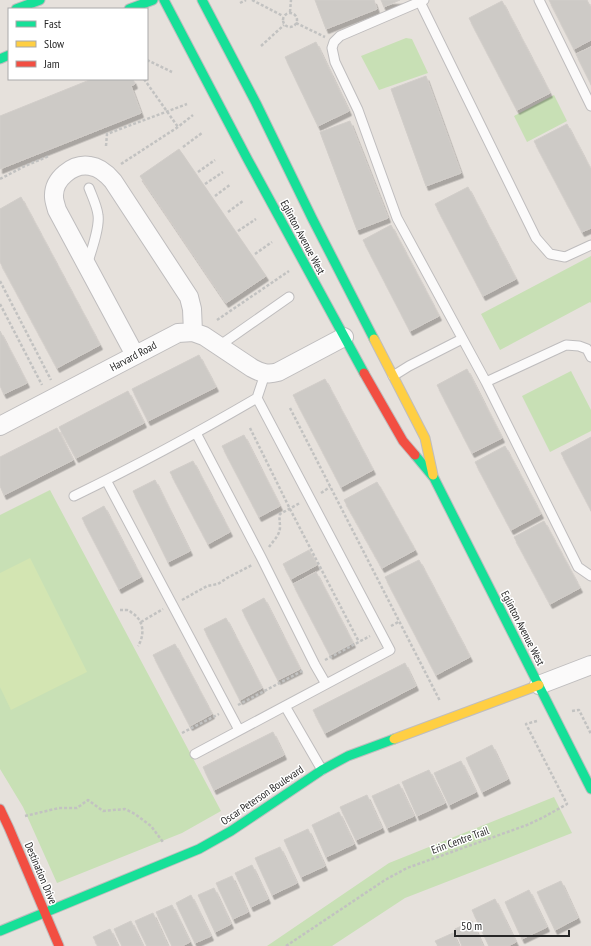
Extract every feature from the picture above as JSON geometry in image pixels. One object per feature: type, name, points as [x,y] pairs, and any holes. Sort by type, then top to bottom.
[{"type":"main road","points":[[19,8],[40,0]]},
{"type":"main road","points":[[132,8],[153,0]]},
{"type":"main road","name":"Eglinton Avenue West","points":[[164,0],[344,337],[403,441],[434,478],[591,790]]},
{"type":"main road","name":"Eglinton Avenue West","points":[[202,0],[256,103],[312,218],[425,438],[434,478]]},
{"type":"main road","name":"Oscar Peterson Boulevard","points":[[0,931],[45,914],[199,849],[231,831],[322,770],[348,756],[539,685]]},
{"type":"main road","name":"Destination Drive","points":[[0,809],[59,946]]},
{"type":"street","points":[[135,355],[58,210],[54,196],[58,182],[66,172],[74,168],[89,166],[102,170],[113,181],[189,297],[192,309],[192,332],[204,336],[252,368],[265,374],[278,372],[344,337]]},
{"type":"street","name":"Harvard Road","points":[[1,423],[49,400],[178,333],[192,332]]},
{"type":"street","points":[[539,685],[591,665]]},
{"type":"lane","points":[[539,0],[591,106]]},
{"type":"lane","points":[[591,245],[565,257],[550,254],[536,238],[422,1],[340,36],[334,42],[332,48],[335,62],[358,110],[397,218],[486,382],[578,567],[591,576]]},
{"type":"lane","points":[[87,266],[99,217],[89,188]]},
{"type":"lane","points":[[219,346],[289,297]]},
{"type":"lane","points":[[393,376],[409,366],[462,339]]},
{"type":"lane","points":[[486,382],[566,345],[579,346],[587,349],[591,357]]},
{"type":"lane","points":[[74,496],[196,433],[257,398],[265,374]]},
{"type":"lane","points":[[195,754],[390,650],[257,398]]},
{"type":"lane","points":[[196,433],[326,684]]},
{"type":"lane","points":[[106,480],[239,730]]},
{"type":"lane","points":[[285,706],[322,770]]},
{"type":"path","points":[[240,1],[246,0]]},
{"type":"path","points":[[252,0],[283,16]]},
{"type":"path","points":[[290,12],[291,0]]},
{"type":"path","points":[[283,16],[290,12]]},
{"type":"path","points":[[290,12],[297,17],[296,24]]},
{"type":"path","points":[[283,16],[282,21],[285,25],[291,27],[296,24]]},
{"type":"path","points":[[296,24],[334,42]]},
{"type":"path","points":[[261,46],[285,25]]},
{"type":"path","points":[[148,60],[172,72]]},
{"type":"path","points":[[145,80],[178,127]]},
{"type":"path","points":[[106,146],[107,134],[187,104]]},
{"type":"path","points":[[121,164],[178,127],[193,115]]},
{"type":"path","points":[[183,147],[202,133]]},
{"type":"path","points":[[0,179],[49,156]]},
{"type":"path","points":[[198,172],[215,160]]},
{"type":"path","points":[[205,184],[223,172]]},
{"type":"path","points":[[215,196],[231,184]]},
{"type":"path","points":[[228,212],[243,201]]},
{"type":"path","points":[[238,232],[256,219]]},
{"type":"path","points":[[255,254],[272,242]]},
{"type":"path","points":[[217,320],[289,270]]},
{"type":"path","points":[[0,281],[51,380]]},
{"type":"path","points":[[0,304],[49,400]]},
{"type":"path","points":[[290,408],[440,701]]},
{"type":"path","points":[[250,428],[359,642]]},
{"type":"path","points":[[141,622],[206,586],[218,584],[253,564],[261,557],[278,534],[280,527],[280,514],[330,487]]},
{"type":"path","points":[[120,610],[128,610],[136,615],[141,622],[143,633],[141,642],[138,646]]},
{"type":"path","points":[[182,733],[400,621]]},
{"type":"path","points":[[579,710],[591,734]]},
{"type":"path","name":"Erin Centre Trail","points":[[286,946],[395,874],[407,868],[527,825],[567,804],[526,724]]},
{"type":"path","points":[[26,816],[59,808],[77,808],[88,800],[104,811],[125,809],[136,814],[151,826],[163,842]]},
{"type":"green space","points":[[406,38],[412,39],[428,73],[379,90],[361,56]]},
{"type":"green space","points":[[554,95],[567,121],[527,142],[514,116]]},
{"type":"green space","points":[[591,256],[591,303],[590,302],[500,350],[481,314]]},
{"type":"green space","points":[[571,371],[591,410],[591,431],[550,452],[522,396]]},
{"type":"green space","points":[[50,490],[221,811],[182,833],[57,883],[23,807],[0,769],[0,515]]},
{"type":"green space","points":[[30,558],[87,672],[11,710],[0,687],[0,573]]},
{"type":"green space","points":[[554,797],[572,833],[405,898],[332,946],[267,946],[389,863]]},
{"type":"building","points":[[315,0],[374,0],[377,9],[326,29]]},
{"type":"building","points":[[381,0],[400,0],[384,7]]},
{"type":"building","points":[[549,0],[587,0],[591,8],[591,40],[574,49]]},
{"type":"building","points":[[502,1],[550,93],[517,110],[469,18]]},
{"type":"building","points":[[316,42],[349,111],[318,126],[285,57]]},
{"type":"building","points":[[591,47],[591,84],[576,54]]},
{"type":"building","points":[[426,76],[461,173],[426,186],[391,89]]},
{"type":"building","points":[[90,80],[133,80],[135,84],[131,86],[141,113],[0,169],[0,116]]},
{"type":"building","points":[[350,121],[388,218],[357,230],[320,132]]},
{"type":"building","points":[[567,124],[591,170],[591,228],[582,232],[534,141]]},
{"type":"building","points":[[179,149],[266,276],[226,303],[140,176]]},
{"type":"building","points":[[468,187],[516,279],[483,296],[435,204]]},
{"type":"building","points":[[21,197],[100,345],[57,368],[0,262],[0,209]]},
{"type":"building","points":[[391,225],[439,316],[410,331],[363,240]]},
{"type":"building","points":[[0,331],[27,383],[4,394],[0,386]]},
{"type":"building","points":[[199,355],[216,387],[148,421],[132,389]]},
{"type":"building","points":[[467,369],[502,438],[472,453],[437,385]]},
{"type":"building","points":[[325,379],[373,470],[341,487],[293,395]]},
{"type":"building","points":[[128,391],[144,423],[76,458],[59,427]]},
{"type":"building","points":[[57,428],[73,460],[4,495],[0,486],[0,457]]},
{"type":"building","points":[[244,435],[280,506],[259,517],[222,446]]},
{"type":"building","points":[[591,437],[591,510],[561,453]]},
{"type":"building","points":[[505,446],[541,514],[511,530],[475,462]]},
{"type":"building","points":[[193,461],[230,532],[208,544],[170,472]]},
{"type":"building","points":[[155,480],[190,551],[168,562],[133,491]]},
{"type":"building","points":[[377,482],[415,550],[382,568],[344,500]]},
{"type":"building","points":[[104,506],[141,577],[119,589],[82,518]]},
{"type":"building","points":[[544,521],[580,588],[550,604],[514,537]]},
{"type":"building","points":[[309,550],[317,565],[291,579],[283,564]]},
{"type":"building","points":[[419,560],[470,657],[436,675],[385,577]]},
{"type":"building","points":[[316,572],[353,643],[330,655],[293,584]]},
{"type":"building","points":[[264,598],[300,669],[278,680],[242,610]]},
{"type":"building","points":[[226,618],[262,688],[240,700],[204,629]]},
{"type":"building","points":[[175,644],[212,714],[190,726],[153,655]]},
{"type":"building","points":[[405,663],[416,686],[325,733],[313,710]]},
{"type":"building","points":[[273,732],[284,755],[214,790],[203,767]]},
{"type":"building","points":[[492,745],[508,779],[482,792],[466,758]]},
{"type":"building","points":[[461,761],[476,792],[449,805],[434,773]]},
{"type":"building","points":[[429,770],[445,803],[417,816],[402,782]]},
{"type":"building","points":[[399,784],[414,816],[387,828],[372,796]]},
{"type":"building","points":[[367,795],[382,828],[356,840],[340,807]]},
{"type":"building","points":[[339,812],[354,844],[326,857],[312,825]]},
{"type":"building","points":[[308,829],[325,866],[301,877],[284,840]]},
{"type":"building","points":[[280,847],[297,883],[272,895],[255,858]]},
{"type":"building","points":[[252,865],[268,899],[251,907],[235,873]]},
{"type":"building","points":[[232,876],[248,912],[233,919],[216,883]]},
{"type":"building","points":[[561,881],[578,918],[555,930],[537,892]]},
{"type":"building","points":[[214,888],[231,924],[215,932],[198,895]]},
{"type":"building","points":[[529,890],[547,927],[522,939],[505,902]]},
{"type":"building","points":[[191,895],[211,936],[195,943],[176,903]]},
{"type":"building","points":[[495,899],[516,942],[508,946],[489,946],[472,910]]},
{"type":"building","points":[[172,905],[190,942],[182,946],[172,946],[156,912]]},
{"type":"building","points":[[153,913],[168,946],[147,946],[135,921]]},
{"type":"building","points":[[131,921],[143,946],[122,946],[114,929]]},
{"type":"building","points":[[472,921],[483,946],[462,946],[455,929]]},
{"type":"building","points":[[110,929],[118,946],[98,946],[93,937]]},
{"type":"building","points":[[453,933],[459,946],[438,946],[435,941]]},
{"type":"traffic: fast","points":[[19,8],[40,0]]},
{"type":"traffic: fast","points":[[132,8],[153,0]]},
{"type":"traffic: fast","points":[[164,0],[248,160],[364,373]]},
{"type":"traffic: fast","points":[[202,0],[256,103],[312,218],[374,339]]},
{"type":"traffic: fast","points":[[0,59],[8,55]]},
{"type":"traffic: fast","points":[[415,455],[434,478],[591,789]]},
{"type":"traffic: fast","points":[[0,931],[199,849],[231,831],[322,770],[348,756],[394,739]]},
{"type":"traffic: slow","points":[[374,339],[425,438],[433,475]]},
{"type":"traffic: slow","points":[[394,739],[539,685]]},
{"type":"traffic: jam","points":[[364,373],[403,441],[415,455]]},
{"type":"traffic: jam","points":[[0,809],[59,946]]}]
